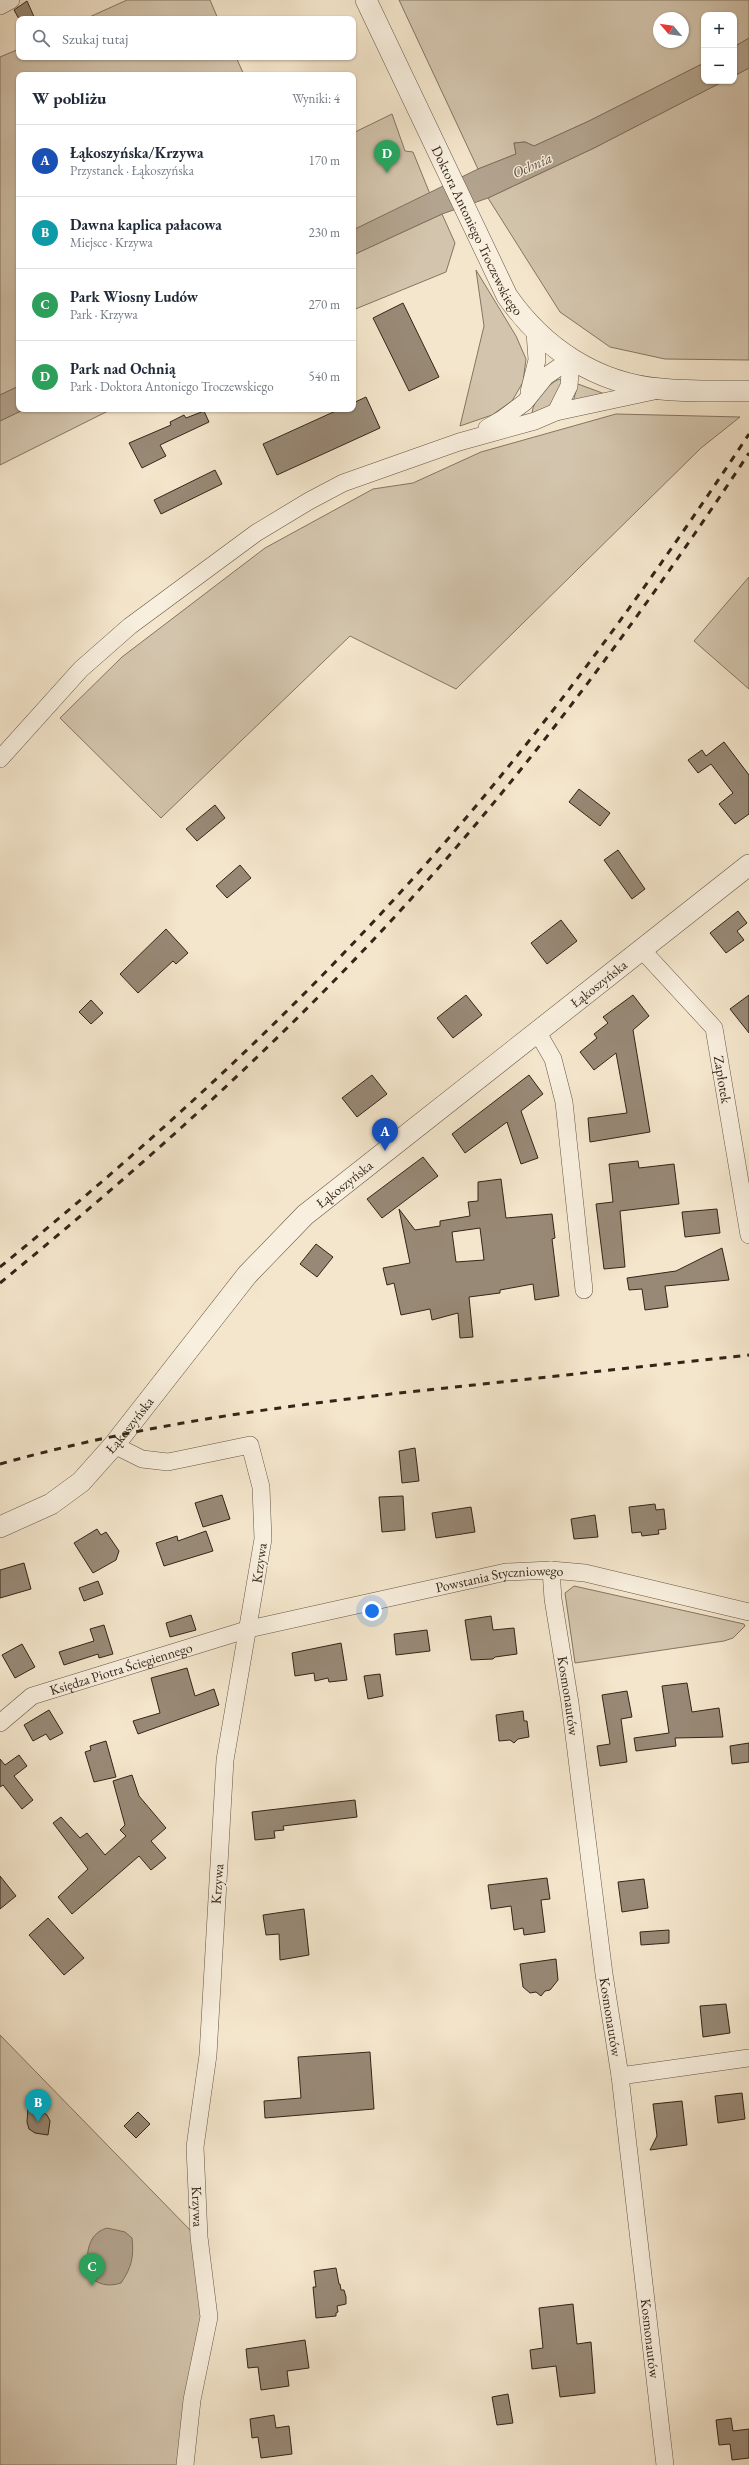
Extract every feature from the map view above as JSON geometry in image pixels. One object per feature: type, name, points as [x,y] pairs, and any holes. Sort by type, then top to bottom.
[{"type":"street","points":[[0,6],[11,0]]},
{"type":"street","name":"Doktora Antoniego Troczewskiego","points":[[366,0],[507,296],[536,332],[571,359],[608,379],[660,389],[749,391]]},
{"type":"street","points":[[525,402],[533,380],[536,360],[536,332]]},
{"type":"street","points":[[459,442],[502,420],[525,402],[546,376],[571,359]]},
{"type":"street","points":[[556,412],[570,386],[571,359]]},
{"type":"street","points":[[0,759],[37,716],[87,664],[130,626],[256,533],[343,483],[459,442],[535,420],[556,412],[602,400],[660,389]]},
{"type":"street","name":"Łąkoszyńska","points":[[0,1527],[34,1513],[71,1490],[114,1445],[247,1275],[304,1215],[643,950],[749,865]]},
{"type":"street","name":"Zapłotek","points":[[643,950],[714,1028],[749,1235]]},
{"type":"street","points":[[538,1032],[553,1059],[564,1102],[584,1290]]},
{"type":"street","name":"Krzywa","points":[[114,1445],[142,1459],[168,1462],[250,1445],[260,1487],[263,1539],[249,1629],[225,1760],[208,2055],[195,2147],[199,2237],[208,2316],[192,2400],[185,2465]]},
{"type":"street","name":"Powstania Styczniowego","points":[[249,1629],[506,1572],[551,1570],[585,1573],[749,1612]]},
{"type":"street","name":"Kosmonautów","points":[[551,1570],[553,1599],[570,1703],[604,1974],[620,2076],[665,2465]]},
{"type":"street","name":"Księdza Piotra Ściegiennego","points":[[0,1723],[32,1696],[249,1629]]},
{"type":"street","points":[[620,2076],[749,2058]]},
{"type":"shaded area","points":[[127,0],[210,0],[217,16],[92,16]]},
{"type":"shaded area","points":[[399,0],[749,0],[749,38],[737,45],[737,12],[701,12],[701,65],[589,121],[534,146],[525,142],[514,143],[516,154],[478,169]]},
{"type":"shaded area","points":[[16,50],[16,60],[237,60],[243,72],[16,72],[16,387],[0,395],[0,57]]},
{"type":"shaded area","points":[[749,68],[749,360],[665,359],[610,347],[560,312],[488,198],[594,148],[718,84],[737,84],[737,74]]},
{"type":"shaded area","points":[[392,114],[405,151],[413,152],[430,194],[356,229],[356,132]]},
{"type":"shaded area","points":[[442,214],[455,243],[446,272],[356,309],[356,254]]},
{"type":"shaded area","points":[[476,270],[516,336],[526,359],[523,382],[512,401],[492,415],[460,426],[484,326]]},
{"type":"shaded area","points":[[559,379],[563,381],[552,403],[544,410],[532,413],[535,402],[541,393]]},
{"type":"shaded area","points":[[578,384],[605,394],[573,402]]},
{"type":"shaded area","points":[[19,412],[106,412],[0,465],[0,421]]},
{"type":"shaded area","points":[[616,414],[740,417],[701,448],[456,689],[350,636],[161,818],[60,718],[122,657],[265,548],[373,489],[413,483],[481,452]]},
{"type":"shaded area","points":[[749,577],[749,689],[694,641]]},
{"type":"shaded area","points":[[574,1586],[744,1624],[745,1626],[733,1638],[724,1641],[575,1663],[565,1593]]},
{"type":"shaded area","points":[[0,2035],[192,2232],[203,2322],[178,2465],[0,2465]]},
{"type":"water","points":[[749,38],[749,68],[737,74],[737,48],[737,45]]},
{"type":"water","name":"Ochnia","points":[[701,65],[701,84],[718,84],[594,148],[488,198],[442,214],[356,254],[356,229],[478,169],[516,154],[514,143],[525,142],[534,146],[589,121]]},
{"type":"water","points":[[16,387],[16,412],[19,412],[0,421],[0,395]]},
{"type":"water","points":[[107,2228],[125,2232],[132,2238],[133,2244],[128,2272],[121,2283],[112,2285],[99,2283],[96,2281],[88,2275],[87,2268],[91,2241],[95,2235]]},
{"type":"building","points":[[27,1],[34,16],[17,16],[14,10]]},
{"type":"building","points":[[403,303],[439,377],[409,391],[373,318]]},
{"type":"building","points":[[366,397],[380,428],[277,475],[263,444],[333,412],[356,412],[356,402]]},
{"type":"building","points":[[204,412],[209,422],[160,445],[166,456],[142,468],[129,443],[171,425],[170,422],[184,415],[186,418]]},
{"type":"building","points":[[215,470],[222,484],[161,514],[154,500]]},
{"type":"building","points":[[724,742],[749,775],[749,814],[735,824],[719,804],[733,793],[711,764],[698,773],[688,760],[702,750],[706,756]]},
{"type":"building","points":[[579,789],[610,813],[600,826],[569,802]]},
{"type":"building","points":[[215,805],[225,818],[197,841],[186,829]]},
{"type":"building","points":[[618,850],[645,889],[632,899],[604,860]]},
{"type":"building","points":[[240,865],[251,878],[227,898],[216,886]]},
{"type":"building","points":[[738,911],[747,923],[737,931],[744,940],[726,953],[710,933]]},
{"type":"building","points":[[561,920],[577,941],[547,964],[531,943]]},
{"type":"building","points":[[166,929],[188,953],[176,964],[173,961],[138,993],[120,974]]},
{"type":"building","points":[[466,995],[482,1015],[453,1038],[437,1018]]},
{"type":"building","points":[[633,995],[649,1016],[633,1030],[650,1132],[590,1142],[588,1118],[627,1113],[616,1053],[594,1070],[580,1052],[597,1038],[594,1034],[608,1023],[603,1017]]},
{"type":"building","points":[[749,995],[749,1033],[730,1009]]},
{"type":"building","points":[[91,1000],[103,1013],[91,1024],[79,1012]]},
{"type":"building","points":[[372,1075],[387,1094],[357,1117],[342,1098]]},
{"type":"building","points":[[529,1075],[543,1094],[521,1111],[538,1158],[521,1164],[507,1122],[465,1153],[452,1134]]},
{"type":"building","points":[[423,1157],[438,1176],[382,1218],[367,1199]]},
{"type":"building","points":[[638,1161],[639,1168],[674,1164],[679,1204],[620,1211],[625,1267],[604,1269],[596,1204],[613,1202],[609,1164]]},
{"type":"building","points":[[501,1179],[506,1218],[552,1214],[555,1238],[552,1239],[559,1296],[535,1300],[533,1284],[500,1290],[500,1293],[469,1297],[473,1337],[460,1338],[458,1313],[432,1320],[430,1309],[401,1315],[394,1283],[387,1285],[383,1268],[410,1263],[399,1209],[415,1230],[440,1226],[440,1221],[470,1216],[468,1202],[478,1201],[478,1182]],"holes":[[[480,1228],[484,1260],[456,1262],[452,1232]]]},
{"type":"building","points":[[717,1209],[720,1233],[685,1237],[682,1212]]},
{"type":"building","points":[[316,1244],[333,1257],[317,1277],[300,1264]]},
{"type":"building","points":[[722,1248],[729,1280],[665,1286],[668,1307],[645,1310],[642,1289],[629,1290],[627,1278],[676,1271]]},
{"type":"building","points":[[415,1448],[419,1481],[402,1483],[399,1451]]},
{"type":"building","points":[[222,1495],[230,1519],[203,1527],[195,1503]]},
{"type":"building","points":[[403,1496],[405,1530],[382,1532],[379,1497]]},
{"type":"building","points":[[655,1504],[656,1510],[664,1509],[666,1529],[658,1530],[659,1534],[642,1536],[641,1532],[632,1533],[629,1507]]},
{"type":"building","points":[[471,1507],[475,1532],[436,1538],[432,1513]]},
{"type":"building","points":[[595,1515],[598,1537],[574,1539],[571,1519]]},
{"type":"building","points":[[97,1529],[101,1535],[106,1532],[119,1551],[116,1560],[93,1573],[74,1543]]},
{"type":"building","points":[[206,1531],[213,1551],[164,1566],[156,1543],[177,1536],[178,1541]]},
{"type":"building","points":[[24,1563],[31,1589],[0,1598],[0,1570]]},
{"type":"building","points":[[98,1581],[103,1594],[84,1601],[79,1588]]},
{"type":"building","points":[[191,1615],[196,1630],[170,1637],[166,1623]]},
{"type":"building","points":[[491,1616],[493,1630],[514,1628],[517,1654],[495,1657],[493,1659],[471,1660],[465,1620]]},
{"type":"building","points":[[104,1625],[113,1654],[99,1658],[98,1654],[64,1665],[59,1652],[94,1641],[90,1629]]},
{"type":"building","points":[[427,1630],[430,1651],[396,1655],[394,1634]]},
{"type":"building","points":[[341,1643],[347,1680],[329,1682],[328,1678],[315,1681],[314,1673],[295,1676],[292,1653]]},
{"type":"building","points":[[22,1644],[35,1667],[15,1678],[2,1655]]},
{"type":"building","points":[[187,1668],[195,1696],[214,1689],[219,1705],[138,1734],[133,1721],[160,1713],[151,1678]]},
{"type":"building","points":[[380,1674],[383,1696],[368,1699],[364,1676]]},
{"type":"building","points":[[687,1683],[692,1712],[719,1708],[723,1737],[675,1738],[676,1746],[636,1751],[634,1738],[669,1733],[662,1686]]},
{"type":"building","points":[[627,1691],[632,1717],[621,1719],[627,1762],[600,1766],[597,1746],[610,1744],[602,1695]]},
{"type":"building","points":[[49,1710],[63,1733],[50,1740],[46,1734],[33,1741],[24,1725]]},
{"type":"building","points":[[523,1711],[524,1721],[527,1721],[529,1737],[518,1739],[514,1743],[510,1740],[499,1741],[496,1715]]},
{"type":"building","points":[[106,1741],[116,1777],[94,1782],[85,1752],[91,1750],[90,1746]]},
{"type":"building","points":[[749,1743],[749,1762],[732,1764],[730,1746]]},
{"type":"building","points":[[19,1755],[27,1766],[14,1776],[33,1800],[22,1809],[3,1785],[0,1787],[0,1759],[5,1765]]},
{"type":"building","points":[[132,1775],[139,1796],[166,1828],[151,1841],[166,1858],[151,1870],[139,1856],[72,1914],[58,1897],[88,1869],[53,1823],[61,1817],[80,1838],[87,1833],[105,1855],[126,1836],[120,1830],[125,1825],[113,1781]]},
{"type":"building","points":[[355,1800],[357,1817],[283,1826],[284,1830],[274,1831],[275,1838],[255,1840],[252,1812]]},
{"type":"building","points":[[0,1876],[16,1896],[0,1909]]},
{"type":"building","points":[[547,1878],[550,1899],[541,1900],[545,1932],[524,1935],[523,1928],[514,1930],[511,1906],[491,1909],[488,1885]]},
{"type":"building","points":[[644,1879],[648,1908],[622,1912],[618,1882]]},
{"type":"building","points":[[304,1909],[309,1955],[280,1960],[279,1934],[266,1935],[263,1915]]},
{"type":"building","points":[[48,1918],[84,1958],[64,1975],[29,1935]]},
{"type":"building","points":[[669,1930],[669,1943],[641,1945],[640,1932]]},
{"type":"building","points":[[556,1959],[558,1980],[550,1990],[545,1991],[541,1996],[536,1992],[530,1993],[523,1987],[520,1964]]},
{"type":"building","points":[[726,2004],[730,2033],[703,2037],[700,2006]]},
{"type":"building","points":[[370,2052],[374,2109],[265,2118],[264,2101],[301,2098],[298,2057]]},
{"type":"building","points":[[742,2093],[745,2119],[718,2123],[715,2096]]},
{"type":"building","points":[[682,2101],[687,2145],[650,2150],[657,2136],[653,2104]]},
{"type":"building","points":[[28,2108],[41,2111],[47,2115],[50,2121],[48,2135],[35,2133],[29,2129],[27,2122]]},
{"type":"building","points":[[138,2112],[150,2124],[136,2138],[124,2126]]},
{"type":"building","points":[[336,2268],[341,2290],[344,2290],[346,2297],[346,2304],[337,2306],[338,2312],[336,2313],[336,2316],[316,2318],[313,2287],[316,2287],[314,2271]]},
{"type":"building","points":[[573,2304],[577,2344],[591,2342],[595,2393],[560,2397],[556,2366],[532,2369],[530,2350],[543,2348],[539,2308]]},
{"type":"building","points":[[305,2340],[309,2368],[287,2371],[289,2386],[261,2390],[258,2367],[248,2368],[246,2349]]},
{"type":"building","points":[[508,2394],[513,2423],[497,2425],[492,2397]]},
{"type":"building","points":[[274,2415],[276,2428],[289,2426],[292,2454],[261,2458],[258,2437],[252,2438],[250,2419]]},
{"type":"building","points":[[731,2418],[733,2431],[749,2429],[749,2458],[732,2460],[730,2444],[719,2445],[716,2420]]},
{"type":"railway","points":[[0,1267],[107,1177],[212,1083],[312,986],[361,936],[408,884],[500,777],[587,665],[670,551],[749,434]]},
{"type":"railway","points":[[0,1283],[102,1198],[201,1110],[297,1018],[389,923],[486,812],[578,696],[666,576],[749,453]]},
{"type":"railway","points":[[0,1464],[110,1437],[165,1426],[277,1408],[389,1394],[749,1355]]},
{"type":"place","name":"Park nad Ochnią","points":[[387,173]]},
{"type":"place","name":"Łąkoszyńska/Krzywa","points":[[385,1151]]},
{"type":"place","name":"Dawna kaplica pałacowa","points":[[38,2122]]},
{"type":"place","name":"Park Wiosny Ludów","points":[[92,2286]]}]
